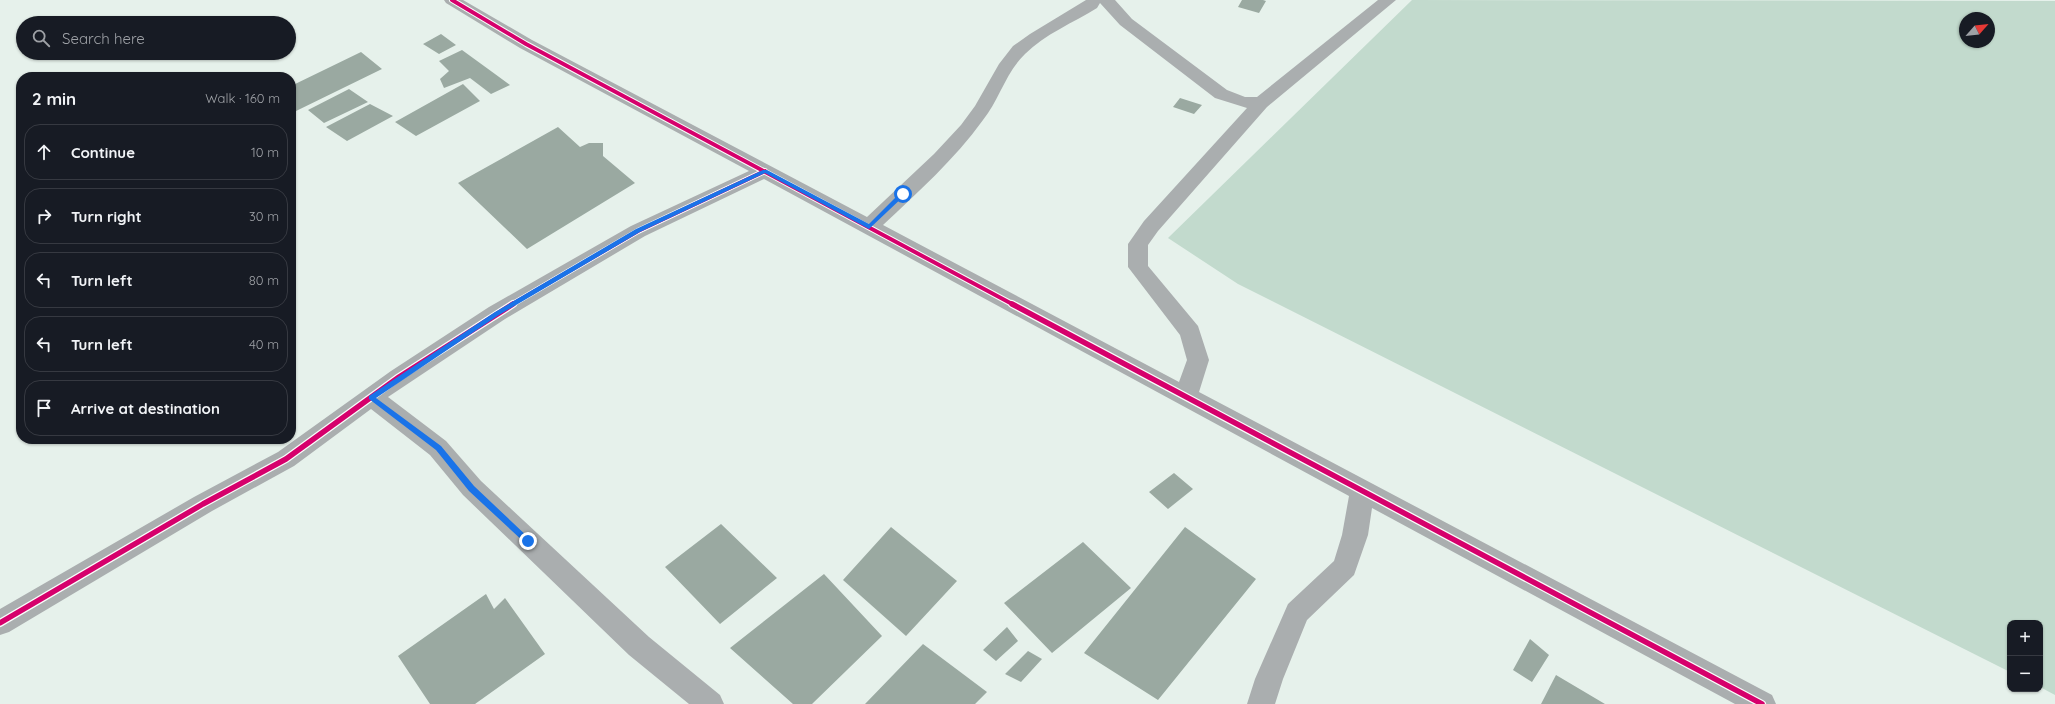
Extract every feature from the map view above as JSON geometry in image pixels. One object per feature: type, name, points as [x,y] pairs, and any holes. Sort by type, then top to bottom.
[{"type":"street","points":[[452,0],[526,44],[1762,704]]},
{"type":"street","points":[[869,227],[948,150],[979,114],[1008,63],[1019,50],[1048,29],[1091,5],[1094,0]]},
{"type":"street","points":[[1106,0],[1126,22],[1221,94],[1243,102],[1260,102]]},
{"type":"street","points":[[1186,396],[1198,360],[1190,332],[1138,267],[1138,244],[1151,226],[1260,102],[1388,0]]},
{"type":"street","points":[[0,623],[203,504],[286,459],[372,398],[497,313],[638,231],[765,171]]},
{"type":"street","points":[[372,398],[438,448],[472,488],[639,646],[710,704]]},
{"type":"street","points":[[1260,704],[1269,679],[1298,612],[1345,567],[1355,535],[1362,490]]},
{"type":"green space","points":[[1412,0],[2055,1],[2055,695],[2043,689],[2043,620],[2007,620],[2007,670],[1238,284],[1168,238]]},
{"type":"building","points":[[1242,0],[1266,1],[1259,13],[1238,7]]},
{"type":"building","points":[[441,34],[456,45],[439,54],[423,44]]},
{"type":"building","points":[[462,50],[510,85],[491,94],[470,78],[444,88],[440,79],[449,71],[439,61]]},
{"type":"building","points":[[361,52],[382,69],[296,111],[296,84]]},
{"type":"building","points":[[463,84],[480,101],[416,136],[395,122]]},
{"type":"building","points":[[349,89],[368,102],[324,123],[308,110]]},
{"type":"building","points":[[1180,98],[1202,105],[1194,114],[1173,107]]},
{"type":"building","points":[[370,104],[393,116],[347,141],[326,127]]},
{"type":"building","points":[[558,127],[580,147],[589,143],[603,143],[603,156],[635,183],[527,249],[458,183]]},
{"type":"building","points":[[1174,473],[1193,489],[1168,509],[1149,492]]},
{"type":"building","points":[[721,524],[777,578],[720,624],[665,567]]},
{"type":"building","points":[[891,527],[957,581],[906,636],[843,580]]},
{"type":"building","points":[[1185,527],[1256,579],[1158,700],[1084,653]]},
{"type":"building","points":[[1083,542],[1131,588],[1052,653],[1004,603]]},
{"type":"building","points":[[824,574],[882,636],[812,704],[793,704],[730,648]]},
{"type":"building","points":[[486,594],[494,609],[505,598],[545,654],[475,704],[430,704],[398,656]]},
{"type":"building","points":[[1007,627],[1018,641],[996,661],[983,650]]},
{"type":"building","points":[[1530,639],[1549,655],[1532,682],[1513,670]]},
{"type":"building","points":[[923,644],[987,692],[975,704],[865,704]]},
{"type":"building","points":[[1028,651],[1042,659],[1021,682],[1005,674]]},
{"type":"building","points":[[1556,675],[1605,704],[1541,704]]},
{"type":"cycle path","points":[[452,0],[526,44],[1762,704]]},
{"type":"cycle path","points":[[0,623],[203,504],[286,459],[399,377],[497,313],[638,231],[765,171]]},
{"type":"route","points":[[528,541],[472,488],[438,448],[372,398],[399,377],[497,313],[638,231],[765,171],[869,227],[903,194]]}]
